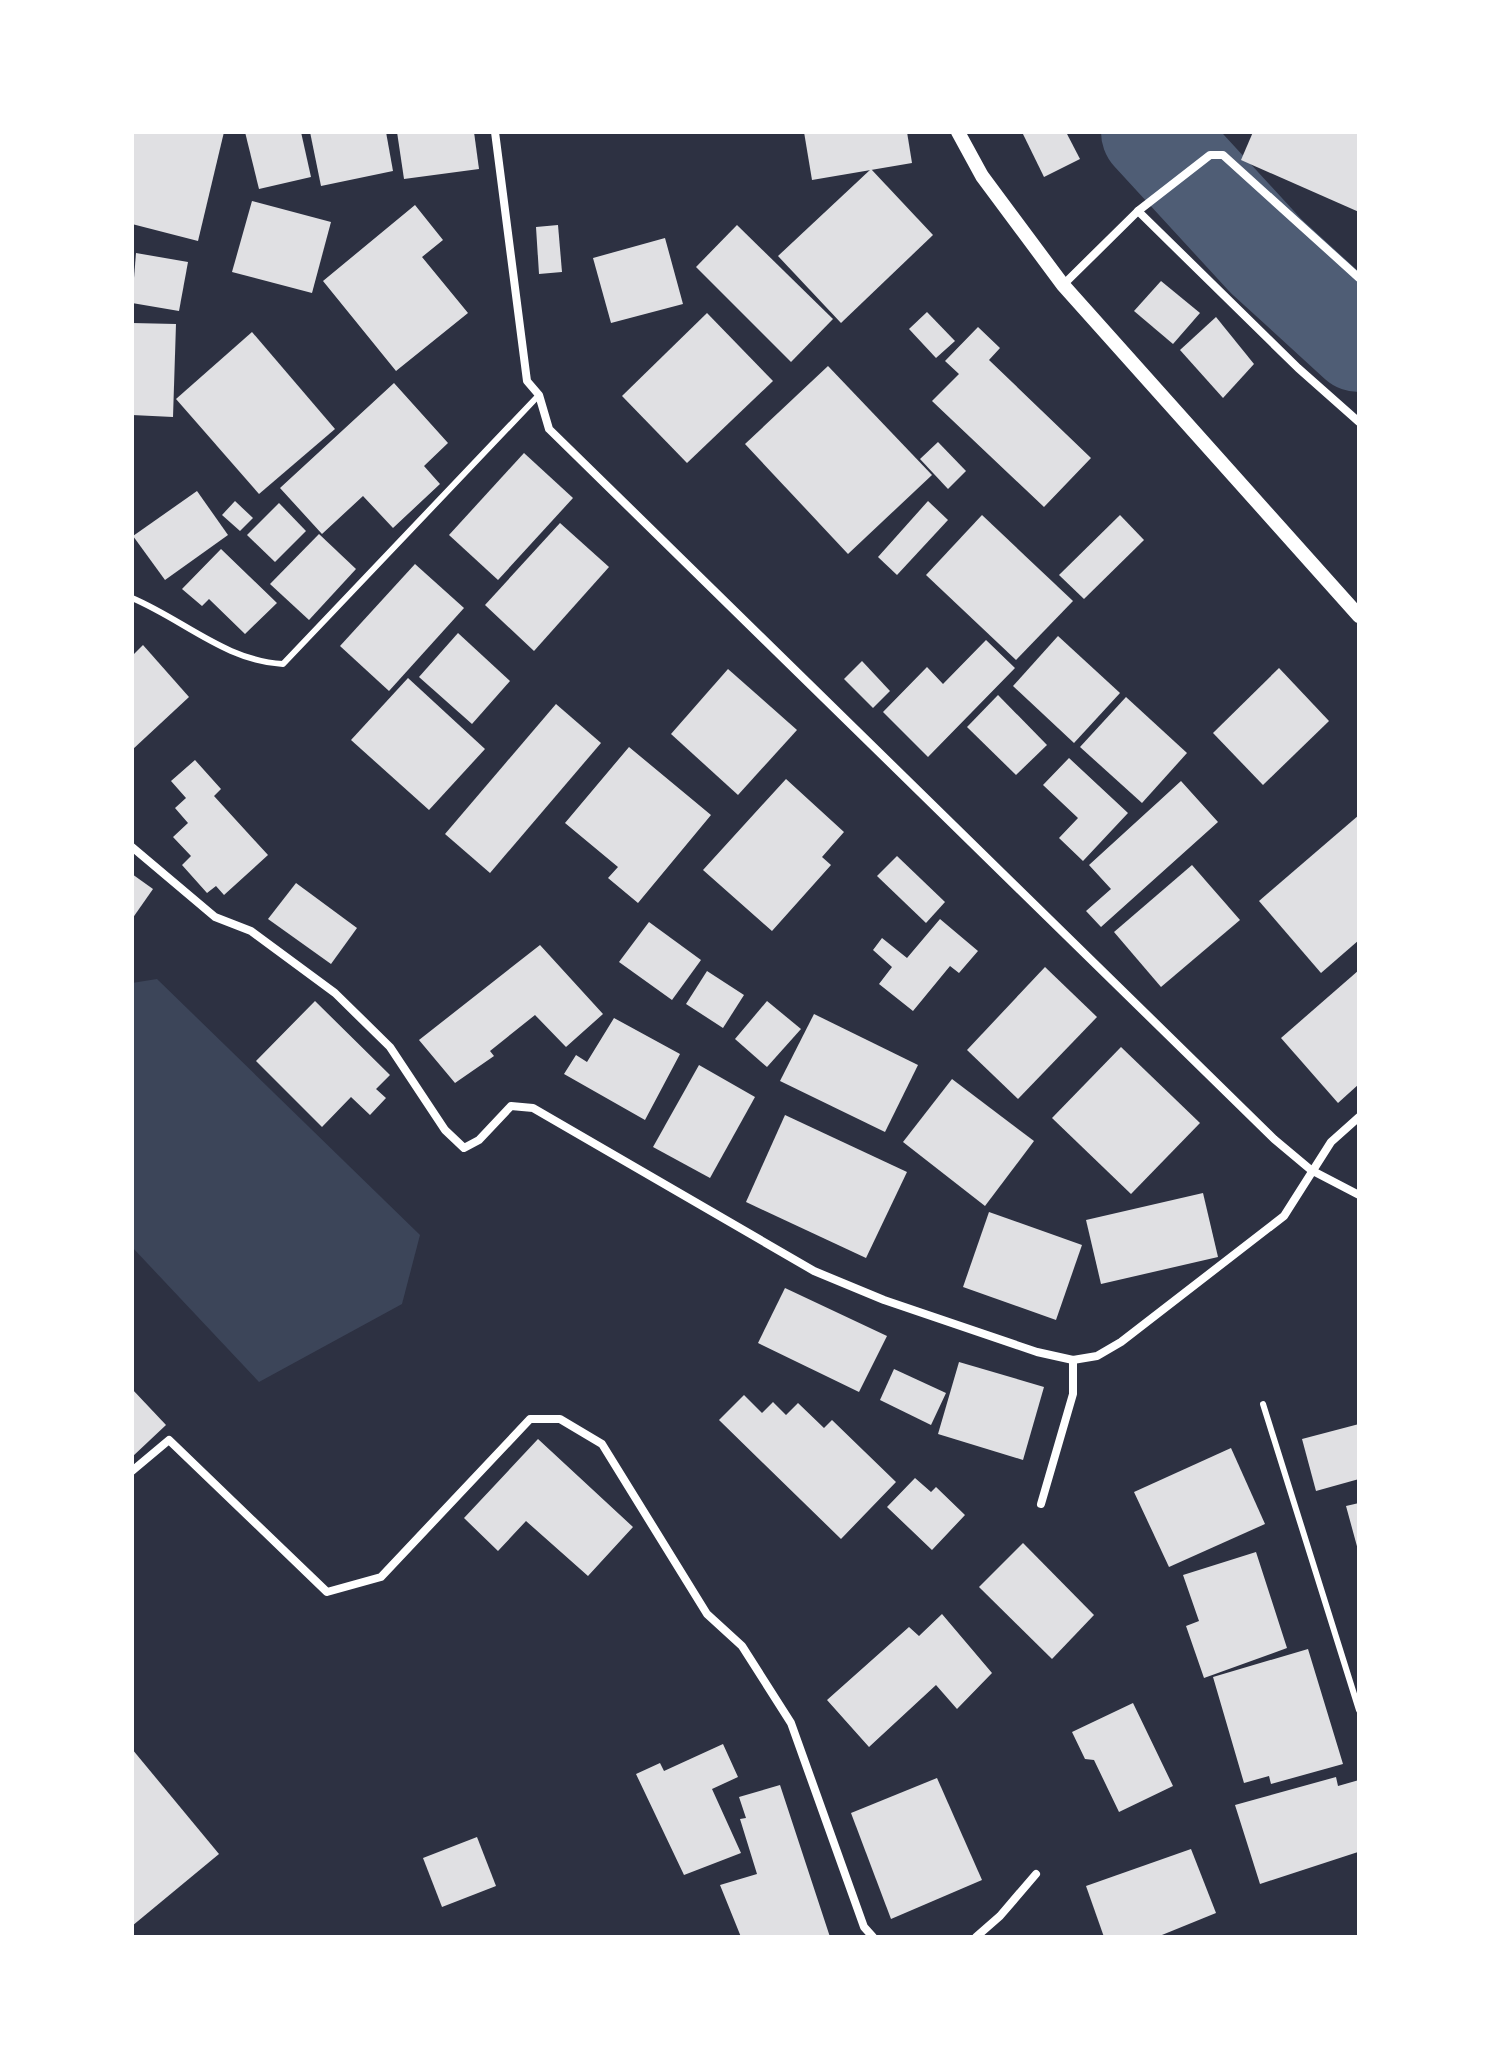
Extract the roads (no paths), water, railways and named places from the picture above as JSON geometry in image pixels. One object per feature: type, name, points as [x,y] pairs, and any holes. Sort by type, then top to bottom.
[{"type":"street","points":[[495,132],[527,381],[539,395],[549,429],[1262,1128],[1311,1170],[1359,1195]]},
{"type":"street","points":[[958,132],[982,176],[1063,285],[1359,616]]},
{"type":"street","points":[[1063,285],[1138,211],[1210,155],[1223,155],[1359,278]]},
{"type":"street","points":[[1138,211],[1298,368],[1359,422]]},
{"type":"street","points":[[132,847],[215,917],[251,931],[335,993],[390,1047],[445,1130],[464,1148],[479,1140],[511,1106],[533,1108],[814,1271],[884,1300],[1037,1352],[1073,1360],[1097,1356],[1121,1342],[1284,1216],[1331,1142],[1359,1117]]},
{"type":"street","points":[[1041,1504],[1073,1394],[1073,1360]]},
{"type":"street","points":[[132,1471],[169,1440],[327,1592],[381,1577],[530,1419],[560,1419],[602,1444],[707,1614],[742,1646],[791,1723],[864,1927],[873,1937]]},
{"type":"street","points":[[976,1937],[1000,1916],[1036,1874]]},
{"type":"lane","points":[[132,598],[236,655],[260,663],[283,664],[539,395]]},
{"type":"lane","points":[[1263,1404],[1359,1710]]},
{"type":"waterway","points":[[1152,132],[1266,256],[1359,341]]}]
